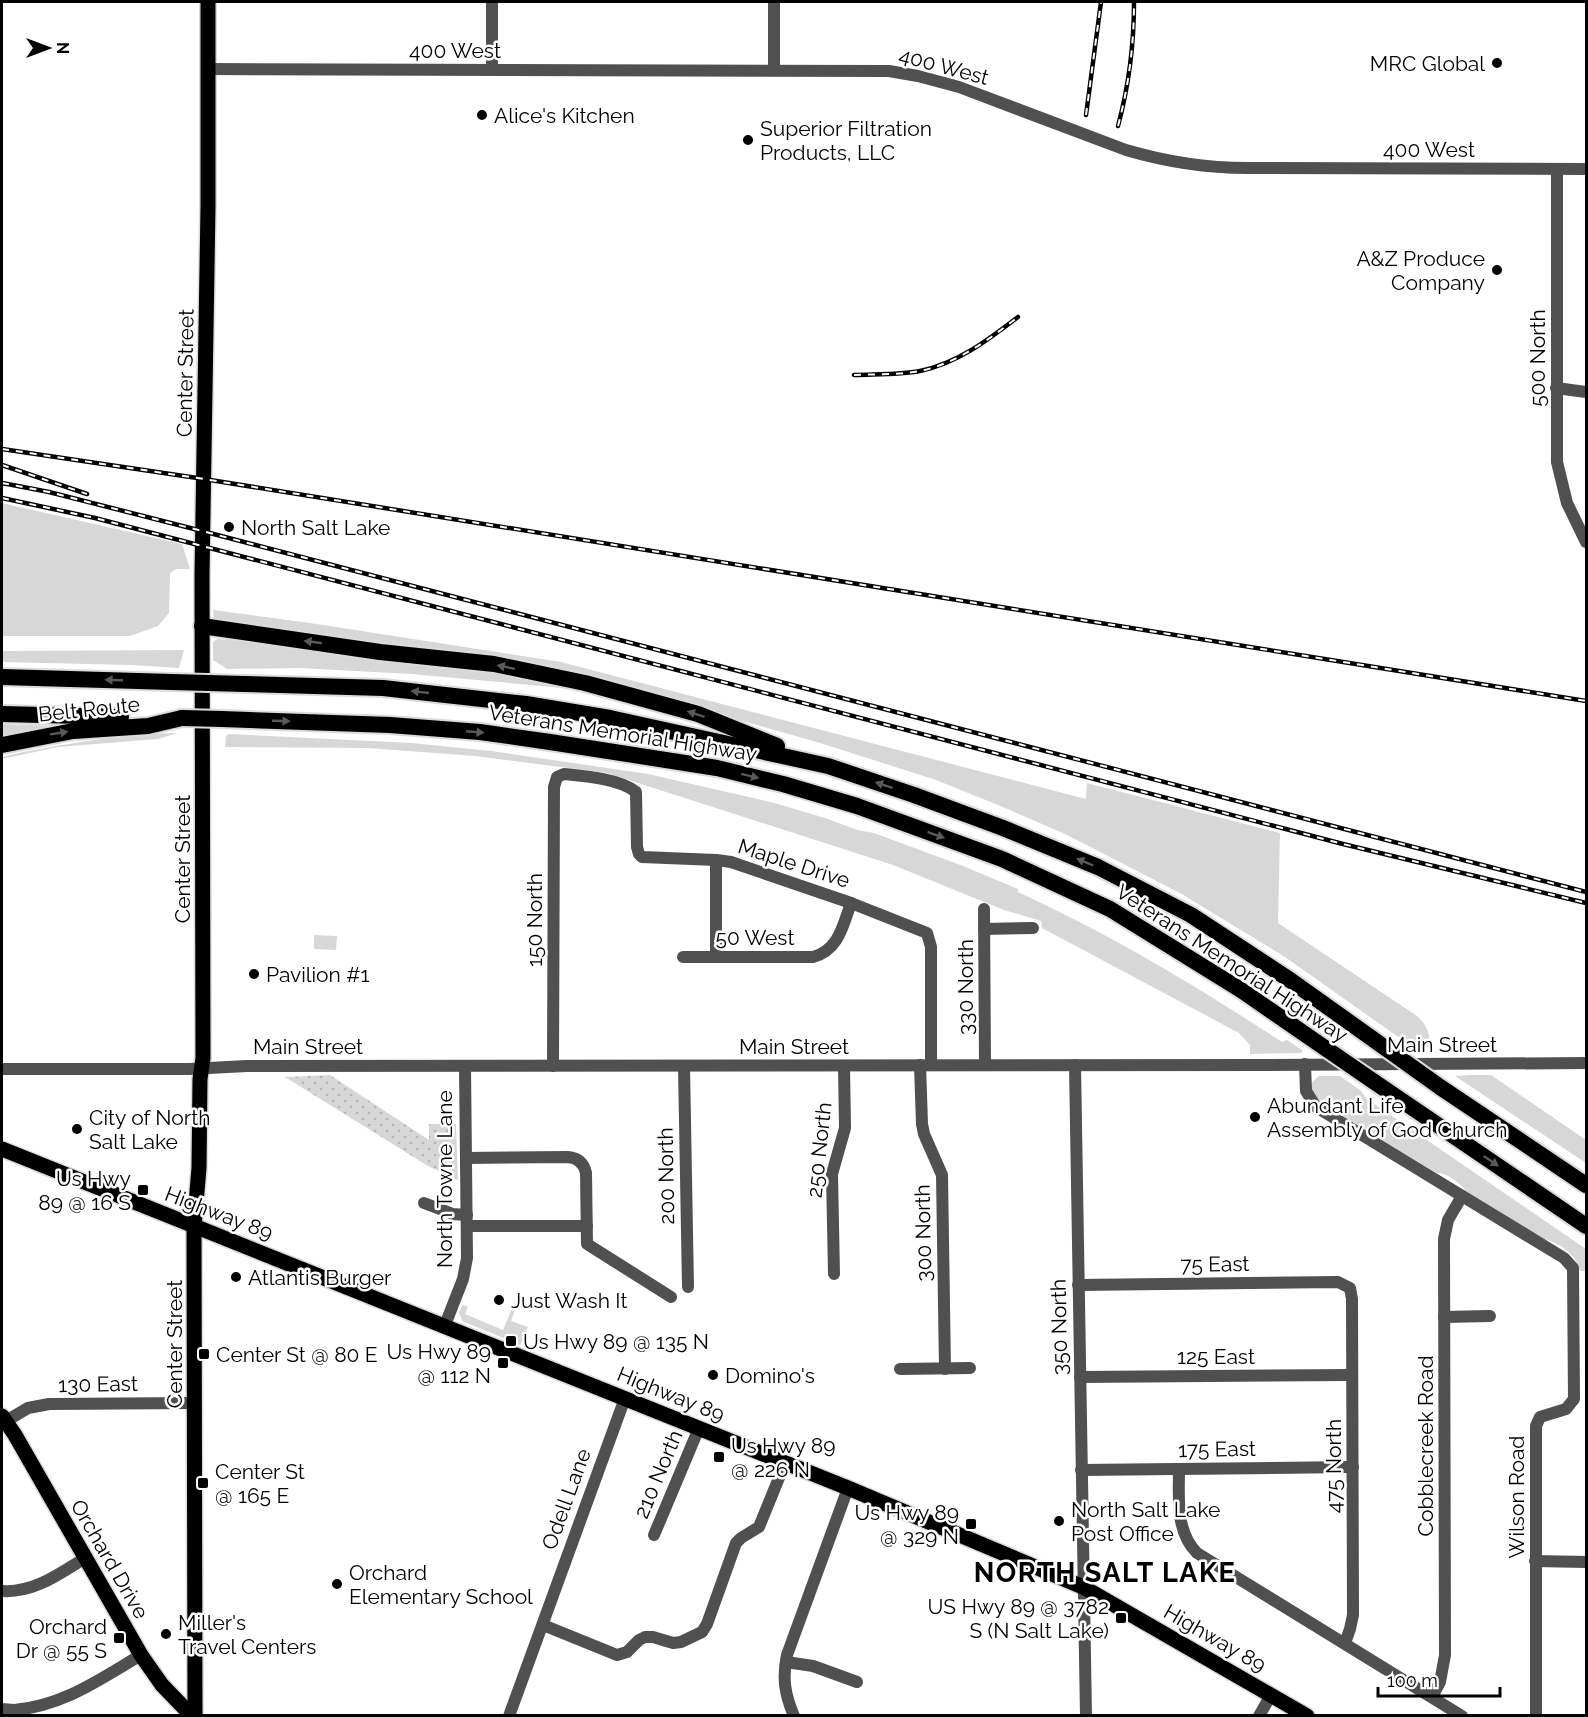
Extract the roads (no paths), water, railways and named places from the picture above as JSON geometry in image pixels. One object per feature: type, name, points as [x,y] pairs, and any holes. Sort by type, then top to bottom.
[{"type":"highway","points":[[202,626],[380,652],[494,664],[585,683],[698,714],[828,766]]},
{"type":"highway","name":"Veterans Memorial Highway","points":[[2,677],[383,687],[526,704],[621,720],[828,766],[1003,828],[1098,867],[1191,915],[1290,980],[1440,1087],[1587,1185]]},
{"type":"highway","name":"Veterans Memorial Highway","points":[[2,714],[390,725],[480,732],[717,768],[857,806],[1002,859],[1110,909],[1241,990],[1587,1226]]},
{"type":"highway","name":"Belt Route","points":[[2,745],[73,731],[148,726],[182,718]]},
{"type":"main road","name":"Center Street","points":[[194,1716],[194,1227],[199,1168],[204,832],[202,626],[208,252],[207,2]]},
{"type":"main road","name":"Highway 89","points":[[2,1149],[848,1488],[1083,1587],[1307,1716]]},
{"type":"main road","name":"Orchard Drive","points":[[4,1419],[141,1655],[162,1685],[194,1716]]},
{"type":"street","points":[[492,2],[492,69]]},
{"type":"street","points":[[774,2],[774,70]]},
{"type":"street","name":"400 West","points":[[208,69],[874,70],[931,79],[959,87],[1126,150],[1160,160],[1195,166],[1587,169]]},
{"type":"street","name":"500 North","points":[[1557,168],[1556,448],[1567,503],[1587,542]]},
{"type":"street","points":[[1556,388],[1587,392]]},
{"type":"street","name":"150 North","points":[[553,1066],[554,788],[559,776],[566,774],[604,780],[629,787],[637,794],[637,847],[640,856]]},
{"type":"street","name":"Maple Drive","points":[[640,856],[648,859],[716,860],[737,864],[851,903],[929,935]]},
{"type":"street","points":[[716,860],[716,957]]},
{"type":"street","name":"50 West","points":[[683,957],[813,957],[826,951],[838,939],[851,903]]},
{"type":"street","name":"330 North","points":[[984,909],[985,1065]]},
{"type":"street","points":[[984,929],[1033,928]]},
{"type":"street","name":"300 North","points":[[929,935],[931,947],[923,1129],[942,1175],[945,1368]]},
{"type":"street","name":"Main Street","points":[[2,1069],[247,1066],[1587,1063]]},
{"type":"street","points":[[1305,1064],[1306,1090],[1316,1107],[1462,1196]]},
{"type":"street","name":"350 North","points":[[1075,1065],[1086,1716]]},
{"type":"street","name":"North Towne Lane","points":[[445,1325],[463,1279],[467,1257],[465,1066]]},
{"type":"street","name":"200 North","points":[[684,1066],[688,1287]]},
{"type":"street","name":"250 North","points":[[834,1274],[832,1174],[845,1128],[844,1066]]},
{"type":"street","points":[[466,1158],[568,1157],[578,1160],[585,1170],[587,1244],[671,1297]]},
{"type":"street","name":"Wilson Road","points":[[1462,1196],[1564,1258],[1572,1266],[1574,1273],[1574,1399],[1566,1409],[1543,1415],[1537,1422],[1536,1716]]},
{"type":"street","name":"Cobblecreek Road","points":[[1432,1697],[1440,1682],[1445,1655],[1444,1232],[1450,1215],[1462,1196]]},
{"type":"street","points":[[424,1203],[467,1221],[587,1227]]},
{"type":"street","name":"75 East","points":[[1078,1285],[1338,1282],[1350,1287]]},
{"type":"street","name":"475 North","points":[[1345,1643],[1353,1615],[1352,1299],[1350,1287]]},
{"type":"street","points":[[1444,1317],[1490,1317]]},
{"type":"street","points":[[900,1368],[970,1368]]},
{"type":"street","name":"125 East","points":[[1080,1377],[1352,1375]]},
{"type":"street","name":"Odell Lane","points":[[509,1716],[625,1398]]},
{"type":"street","name":"130 East","points":[[4,1419],[28,1408],[49,1404],[195,1403]]},
{"type":"street","name":"210 North","points":[[654,1535],[699,1428]]},
{"type":"street","points":[[543,1625],[617,1655],[627,1652],[645,1637],[676,1643],[702,1632],[736,1543],[759,1527],[785,1463]]},
{"type":"street","name":"175 East","points":[[1081,1470],[1353,1467]]},
{"type":"street","points":[[1179,1468],[1180,1520],[1193,1549],[1204,1558],[1462,1716]]},
{"type":"street","points":[[794,1716],[784,1688],[786,1662],[791,1642],[848,1488]]},
{"type":"street","points":[[2,1591],[21,1591],[39,1586],[86,1558]]},
{"type":"street","points":[[1535,1561],[1587,1562]]},
{"type":"street","points":[[10,1712],[63,1700],[141,1655]]},
{"type":"street","points":[[786,1662],[813,1666],[857,1682]]},
{"type":"street","points":[[1259,1716],[1271,1695]]},
{"type":"railway","points":[[1086,115],[1101,2]]},
{"type":"railway","points":[[1118,126],[1130,64],[1134,2]]},
{"type":"railway","points":[[854,375],[904,373],[934,367],[972,350],[1018,317]]},
{"type":"railway","points":[[2,449],[204,479],[1586,701]]},
{"type":"railway","points":[[2,465],[87,494]]},
{"type":"railway","points":[[2,483],[49,492],[202,531],[1586,892]]},
{"type":"railway","points":[[2,498],[95,518],[1343,844],[1586,903]]},
{"type":"place","name":"MRC Global","points":[[1497,63]]},
{"type":"place","name":"Alice's Kitchen","points":[[482,115]]},
{"type":"place","name":"Superior Filtration Products, LLC","points":[[748,140]]},
{"type":"place","name":"A&Z Produce Company","points":[[1497,270]]},
{"type":"place","name":"North Salt Lake","points":[[229,527]]},
{"type":"place","name":"Pavilion #1","points":[[254,974]]},
{"type":"place","name":"Abundant Life Assembly of God Church","points":[[1255,1117]]},
{"type":"place","name":"City of North Salt Lake","points":[[77,1129]]},
{"type":"place","name":"Us Hwy 89 @ 16 S","points":[[143,1190]]},
{"type":"place","name":"Atlantis Burger","points":[[236,1277]]},
{"type":"place","name":"Just Wash It","points":[[499,1300]]},
{"type":"place","name":"Us Hwy 89 @ 135 N","points":[[511,1341]]},
{"type":"place","name":"Center St @ 80 E","points":[[204,1354]]},
{"type":"place","name":"Us Hwy 89 @ 112 N","points":[[503,1363]]},
{"type":"place","name":"Domino's","points":[[713,1375]]},
{"type":"place","name":"Us Hwy 89 @ 226 N","points":[[719,1457]]},
{"type":"place","name":"Center St @ 165 E","points":[[203,1483]]},
{"type":"place","name":"North Salt Lake Post Office","points":[[1059,1521]]},
{"type":"place","name":"Us Hwy 89 @ 329 N","points":[[971,1524]]},
{"type":"place","name":"Orchard Elementary School","points":[[337,1584]]},
{"type":"place","name":"US Hwy 89 @ 3782 S (N Salt Lake)","points":[[1121,1618]]},
{"type":"place","name":"Miller's Travel Centers","points":[[166,1634]]},
{"type":"place","name":"Orchard Dr @ 55 S","points":[[119,1638]]},
{"type":"district","name":"NORTH SALT LAKE","points":[[1105,1572]]}]
